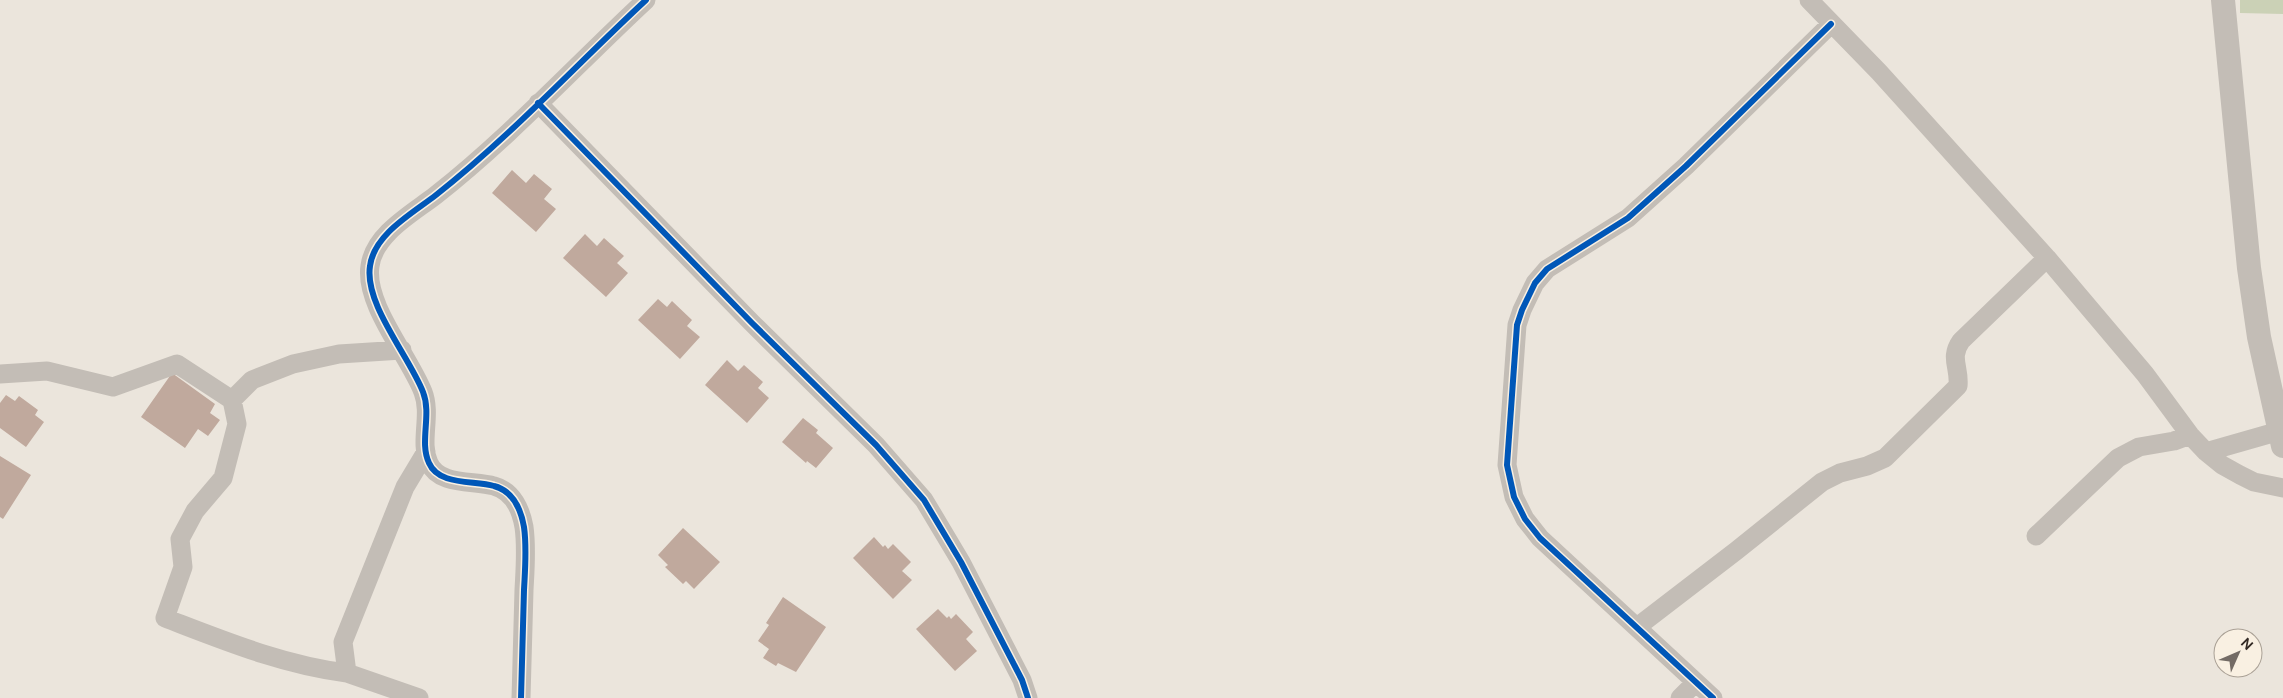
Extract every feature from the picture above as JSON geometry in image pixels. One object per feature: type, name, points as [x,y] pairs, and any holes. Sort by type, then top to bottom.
[{"type":"street","points":[[521,698],[526,543],[520,513],[514,500],[507,492],[495,486],[446,478],[429,464],[426,452],[427,412],[424,394],[373,297],[369,276],[373,253],[393,229],[467,171],[646,0]]},
{"type":"street","points":[[1809,0],[1879,72],[2047,258],[2145,374],[2190,435],[2206,452],[2222,465],[2254,482],[2283,488]]},
{"type":"street","points":[[2206,452],[2282,436],[2259,337],[2249,268],[2223,0]]},
{"type":"street","points":[[1713,698],[1540,538],[1525,519],[1514,497],[1507,465],[1517,325],[1535,283],[1548,269],[1628,218],[1686,166],[1831,24]]},
{"type":"street","points":[[538,103],[752,324],[876,445],[924,500],[960,562],[1022,680],[1028,698]]},
{"type":"street","points":[[1637,627],[1822,482],[1840,473],[1867,466],[1885,458],[1958,386],[1959,376],[1954,355],[1961,341],[2047,258]]},
{"type":"street","points":[[232,400],[252,380],[293,364],[339,354],[402,350]]},
{"type":"street","points":[[0,374],[47,371],[113,387],[177,364],[232,400],[236,424],[223,478],[195,511],[180,539],[182,567],[165,618],[257,653],[319,670],[347,673],[419,698]]},
{"type":"street","points":[[2036,536],[2118,458],[2139,447],[2174,441],[2190,435]]},
{"type":"street","points":[[347,673],[343,642],[405,486],[426,452]]},
{"type":"street","points":[[1680,698],[1695,683]]},
{"type":"green space","points":[[2240,0],[2283,0],[2283,14],[2240,13]]},
{"type":"building","points":[[512,170],[526,183],[534,174],[552,189],[544,199],[556,209],[536,232],[492,193]]},
{"type":"building","points":[[585,234],[597,246],[604,238],[624,256],[617,263],[628,273],[606,297],[563,258]]},
{"type":"building","points":[[658,299],[667,307],[672,301],[692,320],[687,326],[700,337],[680,359],[638,320]]},
{"type":"building","points":[[727,360],[738,371],[744,365],[763,382],[758,388],[769,398],[747,423],[705,385]]},
{"type":"building","points":[[172,373],[215,404],[210,413],[220,420],[208,436],[198,429],[185,448],[141,417]]},
{"type":"building","points":[[6,395],[15,401],[19,396],[38,410],[35,415],[44,422],[26,447],[0,428],[0,403]]},
{"type":"building","points":[[803,418],[818,430],[816,433],[833,448],[816,468],[807,461],[806,463],[782,442]]},
{"type":"building","points":[[0,456],[31,475],[3,519],[0,517]]},
{"type":"building","points":[[683,528],[720,562],[694,589],[686,581],[683,584],[665,567],[668,565],[658,555]]},
{"type":"building","points":[[874,537],[883,547],[885,545],[888,549],[893,544],[911,562],[902,571],[912,580],[893,599],[853,558]]},
{"type":"building","points":[[783,597],[826,627],[796,672],[778,663],[776,666],[763,658],[769,649],[758,641],[769,625],[766,623]]},
{"type":"building","points":[[938,609],[947,618],[949,616],[951,619],[956,614],[973,632],[966,639],[977,651],[955,671],[916,629]]},
{"type":"cycle path","points":[[521,698],[526,551],[521,514],[515,502],[501,488],[449,479],[434,470],[429,463],[425,446],[426,410],[423,392],[380,313],[370,281],[370,266],[373,254],[379,244],[396,225],[436,195],[491,149],[646,0]]},
{"type":"cycle path","points":[[1713,698],[1540,538],[1525,519],[1514,497],[1507,465],[1517,325],[1535,283],[1547,269],[1628,218],[1686,166],[1831,24]]},
{"type":"cycle path","points":[[538,103],[752,323],[876,445],[924,500],[961,562],[1022,680],[1028,698]]}]
